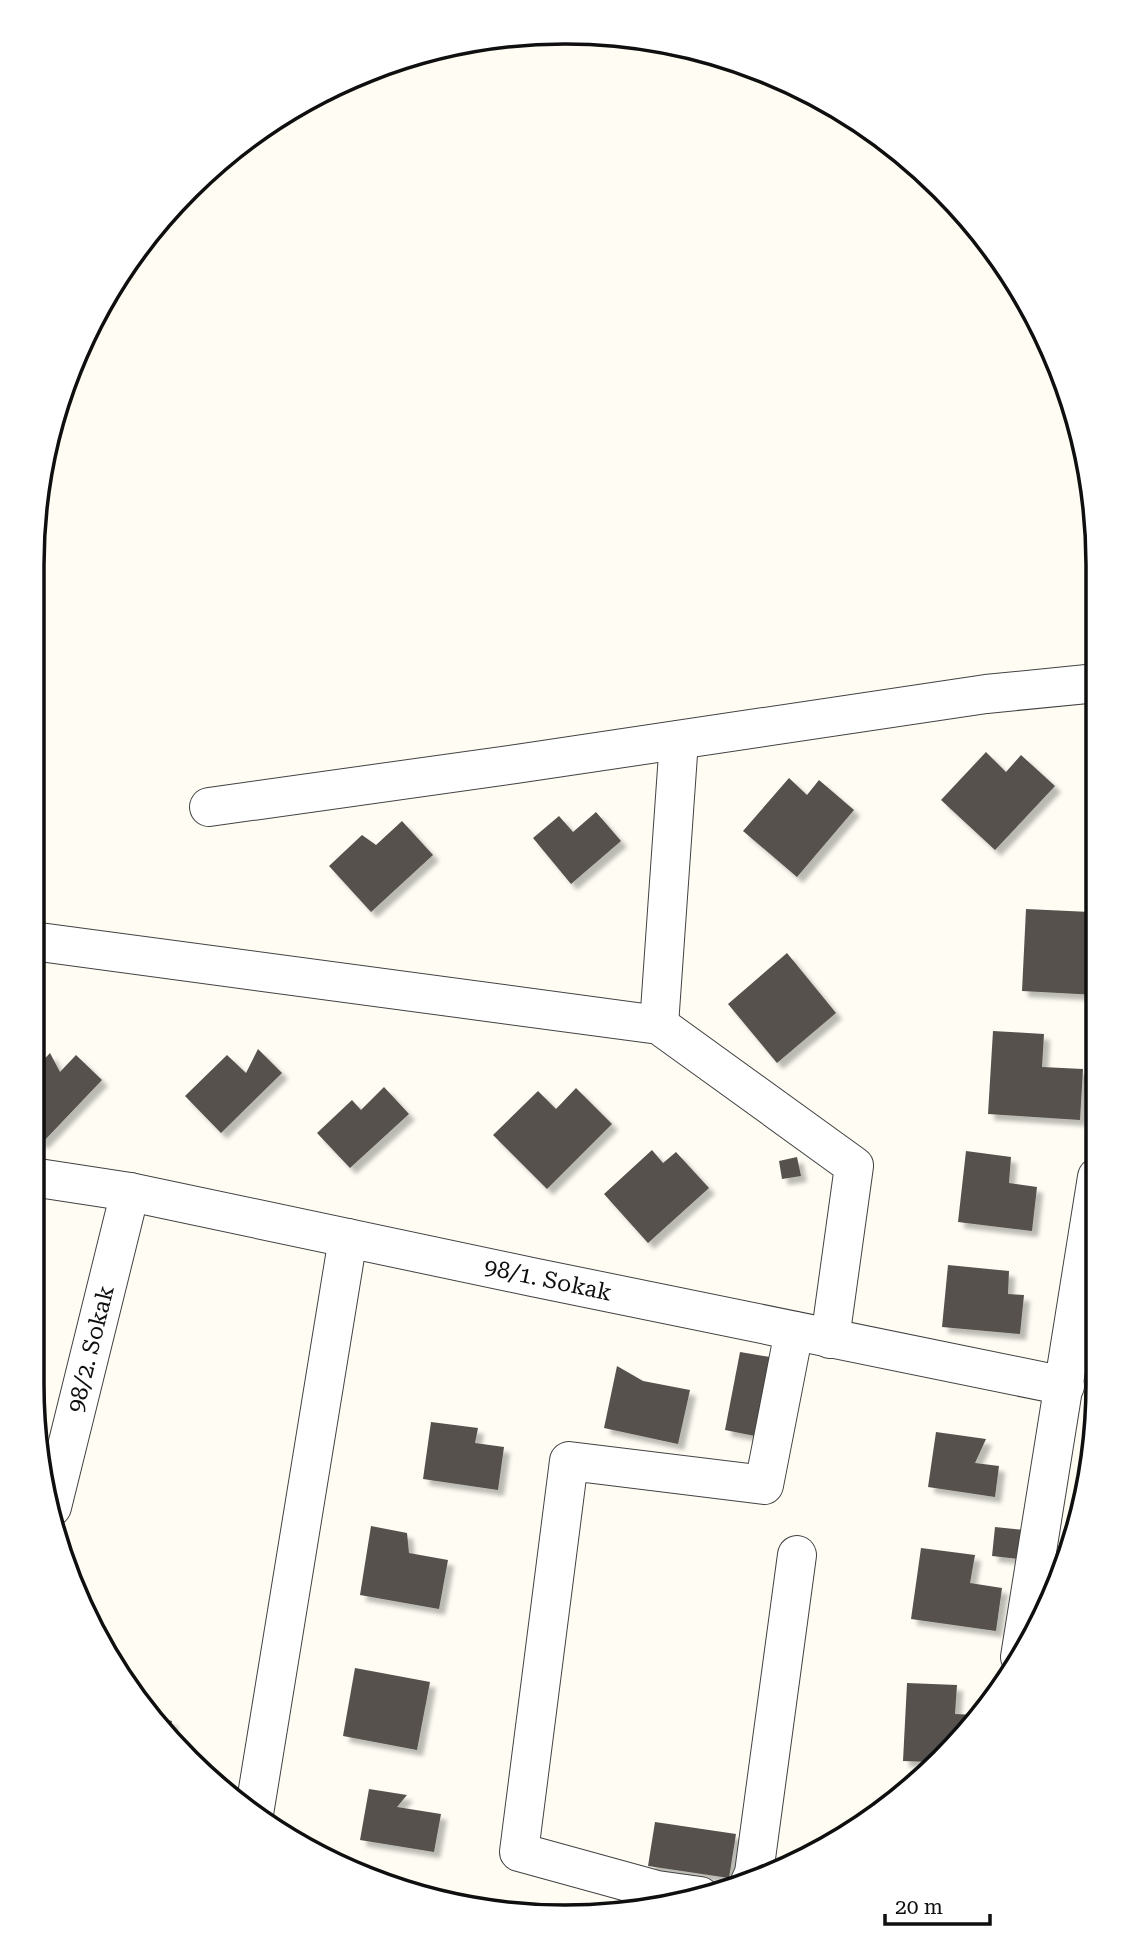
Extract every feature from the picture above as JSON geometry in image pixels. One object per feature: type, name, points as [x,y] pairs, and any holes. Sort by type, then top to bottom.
[{"type":"street","points":[[209,807],[986,694],[1086,684]]},
{"type":"street","points":[[659,1025],[679,740]]},
{"type":"street","points":[[44,943],[659,1025],[854,1166],[812,1335],[764,1485],[569,1461],[519,1852],[656,1897]]},
{"type":"street","name":"98/1. Sokak","points":[[44,1179],[130,1192],[1065,1386]]},
{"type":"street","name":"98/2. Sokak","points":[[56,1493],[130,1192]]},
{"type":"street","points":[[256,1803],[348,1238]]},
{"type":"street","points":[[1025,1629],[1086,1249]]},
{"type":"street","points":[[754,1870],[797,1555]]},
{"type":"building","points":[[986,752],[1006,772],[1021,755],[1055,786],[995,850],[941,800]]},
{"type":"building","points":[[789,778],[807,795],[819,780],[854,810],[797,877],[743,831]]},
{"type":"building","points":[[596,812],[621,841],[571,884],[533,838],[559,816],[573,832]]},
{"type":"building","points":[[402,821],[433,855],[371,912],[329,866],[362,835],[376,845]]},
{"type":"building","points":[[1026,909],[1086,912],[1086,994],[1022,991]]},
{"type":"building","points":[[787,953],[836,1013],[777,1063],[728,1004]]},
{"type":"building","points":[[993,1031],[1044,1034],[1042,1067],[1083,1069],[1080,1120],[988,1114]]},
{"type":"building","points":[[258,1049],[282,1073],[221,1133],[185,1096],[227,1055],[246,1073]]},
{"type":"building","points":[[50,1053],[60,1072],[76,1055],[102,1080],[44,1141],[44,1059]]},
{"type":"building","points":[[384,1087],[409,1114],[350,1168],[317,1133],[352,1100],[361,1110]]},
{"type":"building","points":[[576,1088],[612,1124],[547,1189],[493,1135],[538,1091],[556,1109]]},
{"type":"building","points":[[652,1150],[663,1163],[676,1152],[709,1188],[648,1243],[604,1194]]},
{"type":"building","points":[[966,1151],[1011,1157],[1009,1183],[1037,1187],[1032,1231],[958,1222]]},
{"type":"building","points":[[797,1157],[801,1176],[782,1179],[779,1161]]},
{"type":"building","points":[[948,1265],[1009,1271],[1008,1294],[1024,1295],[1020,1334],[942,1327]]},
{"type":"building","points":[[740,1352],[770,1357],[755,1436],[725,1430]]},
{"type":"building","points":[[617,1366],[643,1381],[690,1390],[678,1444],[604,1428]]},
{"type":"building","points":[[431,1422],[478,1428],[475,1443],[504,1447],[498,1490],[423,1479]]},
{"type":"building","points":[[936,1432],[986,1439],[975,1463],[999,1466],[995,1497],[928,1487]]},
{"type":"building","points":[[371,1526],[407,1533],[409,1553],[448,1560],[439,1609],[360,1595]]},
{"type":"building","points":[[995,1527],[1024,1530],[1020,1559],[992,1556]]},
{"type":"building","points":[[921,1548],[975,1555],[970,1583],[1002,1588],[996,1631],[911,1619]]},
{"type":"building","points":[[355,1668],[430,1682],[417,1750],[343,1736]]},
{"type":"building","points":[[907,1683],[957,1685],[955,1714],[968,1715],[924,1762],[903,1761]]},
{"type":"building","points":[[369,1789],[407,1795],[397,1807],[441,1814],[434,1852],[360,1840]]},
{"type":"building","points":[[655,1822],[736,1834],[729,1878],[648,1866]]}]
